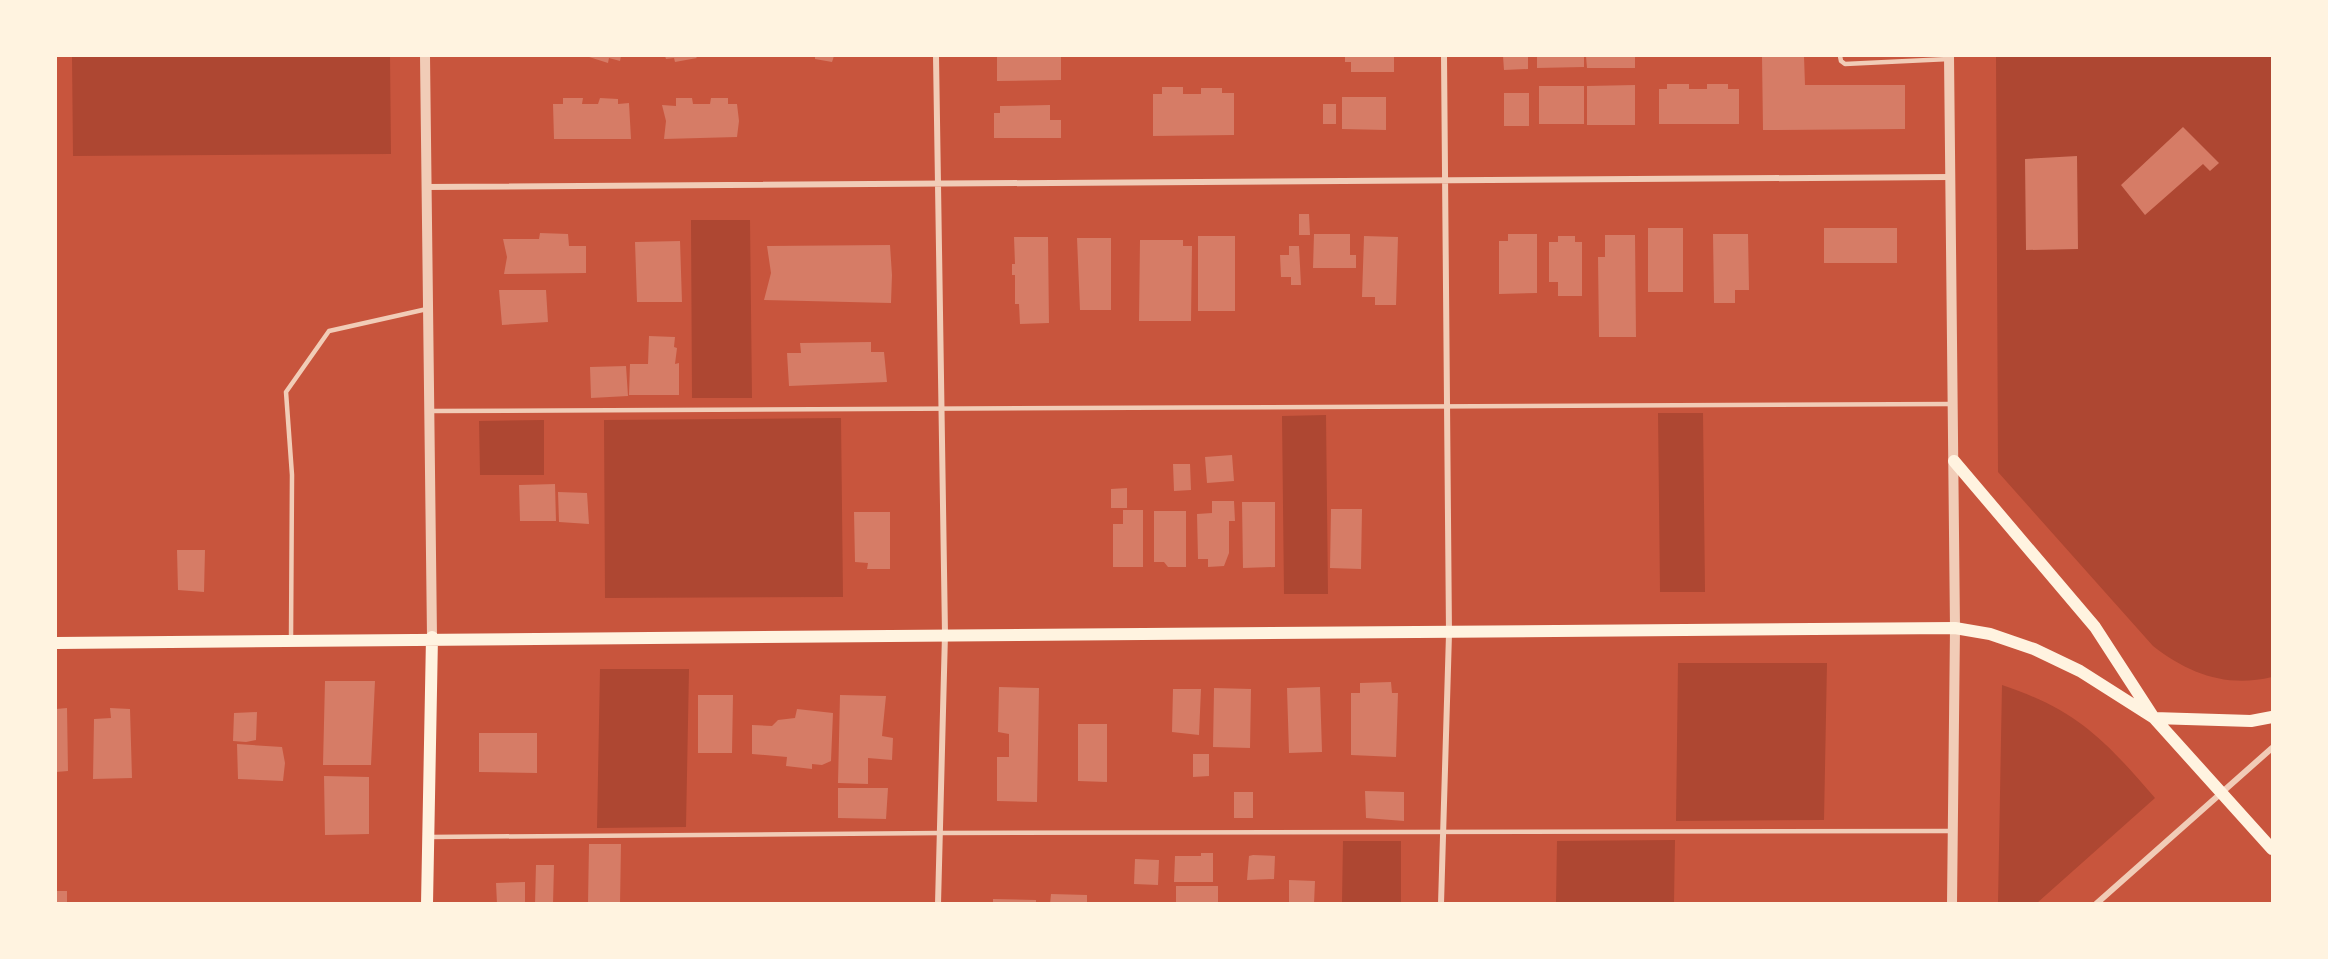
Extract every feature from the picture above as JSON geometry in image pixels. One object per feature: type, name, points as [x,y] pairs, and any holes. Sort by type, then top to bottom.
[{"type":"main road","points":[[1954,461],[2095,627],[2154,718],[2272,849]]},
{"type":"main road","points":[[56,644],[432,638],[945,634],[1449,634],[1955,628],[1990,634],[2034,649],[2080,671],[2154,718],[2251,721],[2272,717]]},
{"type":"main road","points":[[427,903],[432,638]]},
{"type":"street","points":[[424,56],[432,638]]},
{"type":"street","points":[[936,56],[945,634],[939,903]]},
{"type":"street","points":[[1441,903],[1449,634],[1444,56]]},
{"type":"street","points":[[1949,57],[1955,628],[1953,903]]},
{"type":"street","points":[[426,187],[1950,177]]},
{"type":"street","points":[[2096,903],[2272,748]]},
{"type":"lane","points":[[1840,56],[1841,61],[1845,64],[1949,57]]},
{"type":"lane","points":[[291,640],[292,475],[286,392],[329,331],[428,309]]},
{"type":"lane","points":[[429,411],[1953,404]]},
{"type":"lane","points":[[428,837],[940,833],[1953,831]]},
{"type":"shaded area","points":[[72,56],[390,56],[391,154],[73,156]]},
{"type":"shaded area","points":[[1996,56],[2272,56],[2272,677],[2239,681],[2209,676],[2180,664],[2153,646],[1998,472]]},
{"type":"shaded area","points":[[691,220],[750,220],[752,398],[692,398]]},
{"type":"shaded area","points":[[1658,413],[1703,413],[1705,592],[1660,592]]},
{"type":"shaded area","points":[[1326,415],[1328,594],[1284,594],[1282,416]]},
{"type":"shaded area","points":[[841,418],[843,597],[605,598],[604,420]]},
{"type":"shaded area","points":[[544,420],[544,475],[480,475],[479,421]]},
{"type":"shaded area","points":[[1678,663],[1827,663],[1824,820],[1676,821]]},
{"type":"shaded area","points":[[600,669],[689,669],[686,827],[597,828]]},
{"type":"shaded area","points":[[2002,685],[2051,705],[2088,729],[2121,759],[2155,798],[2037,903],[1998,903]]},
{"type":"shaded area","points":[[1675,840],[1674,903],[1556,903],[1557,841]]},
{"type":"shaded area","points":[[1343,841],[1401,841],[1401,903],[1342,903]]},
{"type":"building","points":[[586,56],[621,56],[620,61],[609,58],[608,63]]},
{"type":"building","points":[[665,56],[695,56],[697,58],[675,62],[674,58],[666,59]]},
{"type":"building","points":[[815,56],[834,56],[832,62],[815,59]]},
{"type":"building","points":[[997,56],[1061,56],[1061,80],[997,81]]},
{"type":"building","points":[[1345,56],[1394,56],[1394,72],[1351,72],[1351,62],[1345,62]]},
{"type":"building","points":[[1503,56],[1528,56],[1528,69],[1504,70]]},
{"type":"building","points":[[1537,56],[1584,56],[1584,67],[1537,68]]},
{"type":"building","points":[[1586,56],[1635,56],[1635,68],[1587,68]]},
{"type":"building","points":[[1762,56],[1804,56],[1805,85],[1905,85],[1905,129],[1763,130]]},
{"type":"building","points":[[1667,84],[1689,84],[1689,89],[1707,89],[1707,84],[1728,84],[1728,89],[1739,89],[1739,124],[1659,124],[1659,89],[1667,89]]},
{"type":"building","points":[[1635,85],[1635,125],[1587,125],[1587,86]]},
{"type":"building","points":[[1539,86],[1584,86],[1584,124],[1539,124]]},
{"type":"building","points":[[1162,87],[1183,87],[1183,94],[1201,94],[1201,88],[1222,88],[1222,93],[1234,93],[1234,135],[1153,136],[1153,94],[1162,94]]},
{"type":"building","points":[[1504,93],[1529,93],[1529,126],[1504,126]]},
{"type":"building","points":[[1342,97],[1386,97],[1386,130],[1342,129]]},
{"type":"building","points":[[563,98],[583,98],[582,104],[598,104],[600,98],[618,99],[618,104],[629,103],[631,139],[554,139],[553,104],[563,104]]},
{"type":"building","points":[[676,98],[692,98],[693,104],[710,104],[711,98],[728,98],[728,104],[737,104],[739,121],[737,137],[664,139],[666,121],[662,105],[676,106]]},
{"type":"building","points":[[1323,104],[1336,104],[1336,124],[1323,124]]},
{"type":"building","points":[[1050,105],[1050,120],[1061,120],[1061,138],[994,138],[994,113],[1000,113],[1000,106]]},
{"type":"building","points":[[2183,127],[2219,163],[2210,171],[2203,164],[2145,215],[2121,185]]},
{"type":"building","points":[[2077,156],[2078,249],[2026,250],[2025,159]]},
{"type":"building","points":[[1299,214],[1309,214],[1310,235],[1299,235]]},
{"type":"building","points":[[1648,228],[1683,228],[1683,292],[1648,292]]},
{"type":"building","points":[[1824,228],[1897,228],[1897,263],[1824,263]]},
{"type":"building","points":[[540,233],[568,234],[569,246],[586,246],[586,273],[504,274],[507,257],[503,239],[539,239]]},
{"type":"building","points":[[1314,234],[1350,234],[1350,255],[1356,255],[1356,268],[1313,268]]},
{"type":"building","points":[[1508,234],[1537,234],[1537,293],[1499,294],[1499,241],[1508,241]]},
{"type":"building","points":[[1713,234],[1748,234],[1749,290],[1735,290],[1735,303],[1714,303]]},
{"type":"building","points":[[1605,235],[1635,235],[1636,337],[1599,337],[1598,257],[1605,257]]},
{"type":"building","points":[[1198,236],[1235,236],[1235,311],[1198,311]]},
{"type":"building","points":[[1364,236],[1398,237],[1396,305],[1375,305],[1375,297],[1362,297]]},
{"type":"building","points":[[1558,236],[1575,236],[1575,242],[1582,242],[1582,296],[1558,296],[1558,282],[1549,282],[1549,242],[1558,242]]},
{"type":"building","points":[[1014,237],[1048,237],[1049,323],[1020,324],[1019,304],[1015,304],[1015,275],[1012,275],[1012,264],[1015,264]]},
{"type":"building","points":[[1077,238],[1111,238],[1111,310],[1080,310]]},
{"type":"building","points":[[1140,240],[1183,240],[1183,246],[1192,246],[1191,321],[1139,321]]},
{"type":"building","points":[[680,241],[682,302],[637,302],[635,242]]},
{"type":"building","points":[[890,245],[891,303],[764,300],[771,273],[767,246]]},
{"type":"building","points":[[1289,246],[1299,246],[1301,285],[1291,285],[1291,277],[1281,277],[1280,255],[1289,255]]},
{"type":"building","points":[[499,290],[546,290],[548,322],[502,325]]},
{"type":"building","points":[[649,336],[675,337],[674,347],[677,348],[675,364],[679,363],[679,395],[629,395],[630,364],[648,364]]},
{"type":"building","points":[[871,342],[871,352],[884,352],[887,382],[789,386],[787,353],[801,353],[800,343]]},
{"type":"building","points":[[626,366],[628,396],[591,398],[590,367]]},
{"type":"building","points":[[1232,455],[1234,481],[1207,483],[1205,457]]},
{"type":"building","points":[[1173,464],[1190,464],[1191,490],[1174,491]]},
{"type":"building","points":[[555,484],[556,521],[520,521],[519,485]]},
{"type":"building","points":[[1127,488],[1127,508],[1111,508],[1111,489]]},
{"type":"building","points":[[558,492],[587,493],[589,524],[559,522]]},
{"type":"building","points":[[1212,501],[1234,501],[1235,521],[1229,521],[1229,553],[1224,566],[1208,567],[1208,559],[1198,559],[1197,514],[1212,513]]},
{"type":"building","points":[[1242,502],[1275,502],[1275,567],[1243,568]]},
{"type":"building","points":[[1331,509],[1362,509],[1361,569],[1330,568]]},
{"type":"building","points":[[1123,510],[1143,510],[1143,567],[1113,567],[1113,524],[1123,524]]},
{"type":"building","points":[[1154,511],[1186,511],[1186,567],[1168,567],[1164,562],[1154,562]]},
{"type":"building","points":[[854,512],[890,512],[890,569],[867,569],[868,563],[855,562]]},
{"type":"building","points":[[177,550],[205,550],[204,592],[178,590]]},
{"type":"building","points":[[325,681],[375,681],[371,765],[323,765]]},
{"type":"building","points":[[1391,682],[1392,693],[1398,693],[1396,757],[1351,755],[1351,693],[1360,693],[1360,683]]},
{"type":"building","points":[[999,687],[1039,688],[1037,802],[997,801],[997,757],[1009,757],[1009,734],[998,732]]},
{"type":"building","points":[[1320,687],[1322,752],[1289,753],[1287,688]]},
{"type":"building","points":[[1214,688],[1251,689],[1250,748],[1213,747]]},
{"type":"building","points":[[1173,689],[1201,689],[1199,735],[1172,732]]},
{"type":"building","points":[[698,695],[733,695],[732,753],[698,753]]},
{"type":"building","points":[[840,695],[886,696],[882,736],[893,738],[892,760],[868,758],[868,784],[838,783]]},
{"type":"building","points":[[67,708],[68,771],[56,772],[56,709]]},
{"type":"building","points":[[110,708],[130,709],[132,778],[93,779],[94,719],[111,718]]},
{"type":"building","points":[[797,709],[833,713],[831,761],[822,765],[812,764],[812,769],[786,766],[787,757],[752,754],[752,725],[772,726],[778,720],[795,718]]},
{"type":"building","points":[[257,712],[256,740],[233,741],[234,713]]},
{"type":"building","points":[[1078,724],[1107,724],[1107,782],[1078,781]]},
{"type":"building","points":[[479,733],[537,733],[537,773],[479,772]]},
{"type":"building","points":[[237,744],[282,747],[285,763],[283,781],[238,779]]},
{"type":"building","points":[[1193,754],[1209,754],[1209,776],[1193,777]]},
{"type":"building","points":[[324,776],[369,777],[369,834],[325,835]]},
{"type":"building","points":[[838,788],[888,788],[886,819],[838,818]]},
{"type":"building","points":[[1365,791],[1404,792],[1404,821],[1366,818]]},
{"type":"building","points":[[1234,792],[1253,792],[1253,818],[1234,818]]},
{"type":"building","points":[[589,844],[621,844],[620,904],[588,904]]},
{"type":"building","points":[[1201,853],[1213,853],[1213,882],[1174,882],[1175,856],[1201,856]]},
{"type":"building","points":[[1249,856],[1275,856],[1274,879],[1247,880]]},
{"type":"building","points":[[1135,859],[1159,860],[1158,885],[1134,884]]},
{"type":"building","points":[[536,865],[554,865],[553,904],[535,904]]},
{"type":"building","points":[[1289,880],[1315,881],[1314,904],[1289,904]]},
{"type":"building","points":[[525,882],[525,904],[497,904],[496,883]]},
{"type":"building","points":[[1176,886],[1218,886],[1218,904],[1176,904]]},
{"type":"building","points":[[56,891],[67,891],[67,904],[56,904]]},
{"type":"building","points":[[1051,894],[1087,895],[1087,904],[1050,904]]},
{"type":"building","points":[[993,899],[1036,900],[1036,904],[993,904]]}]
